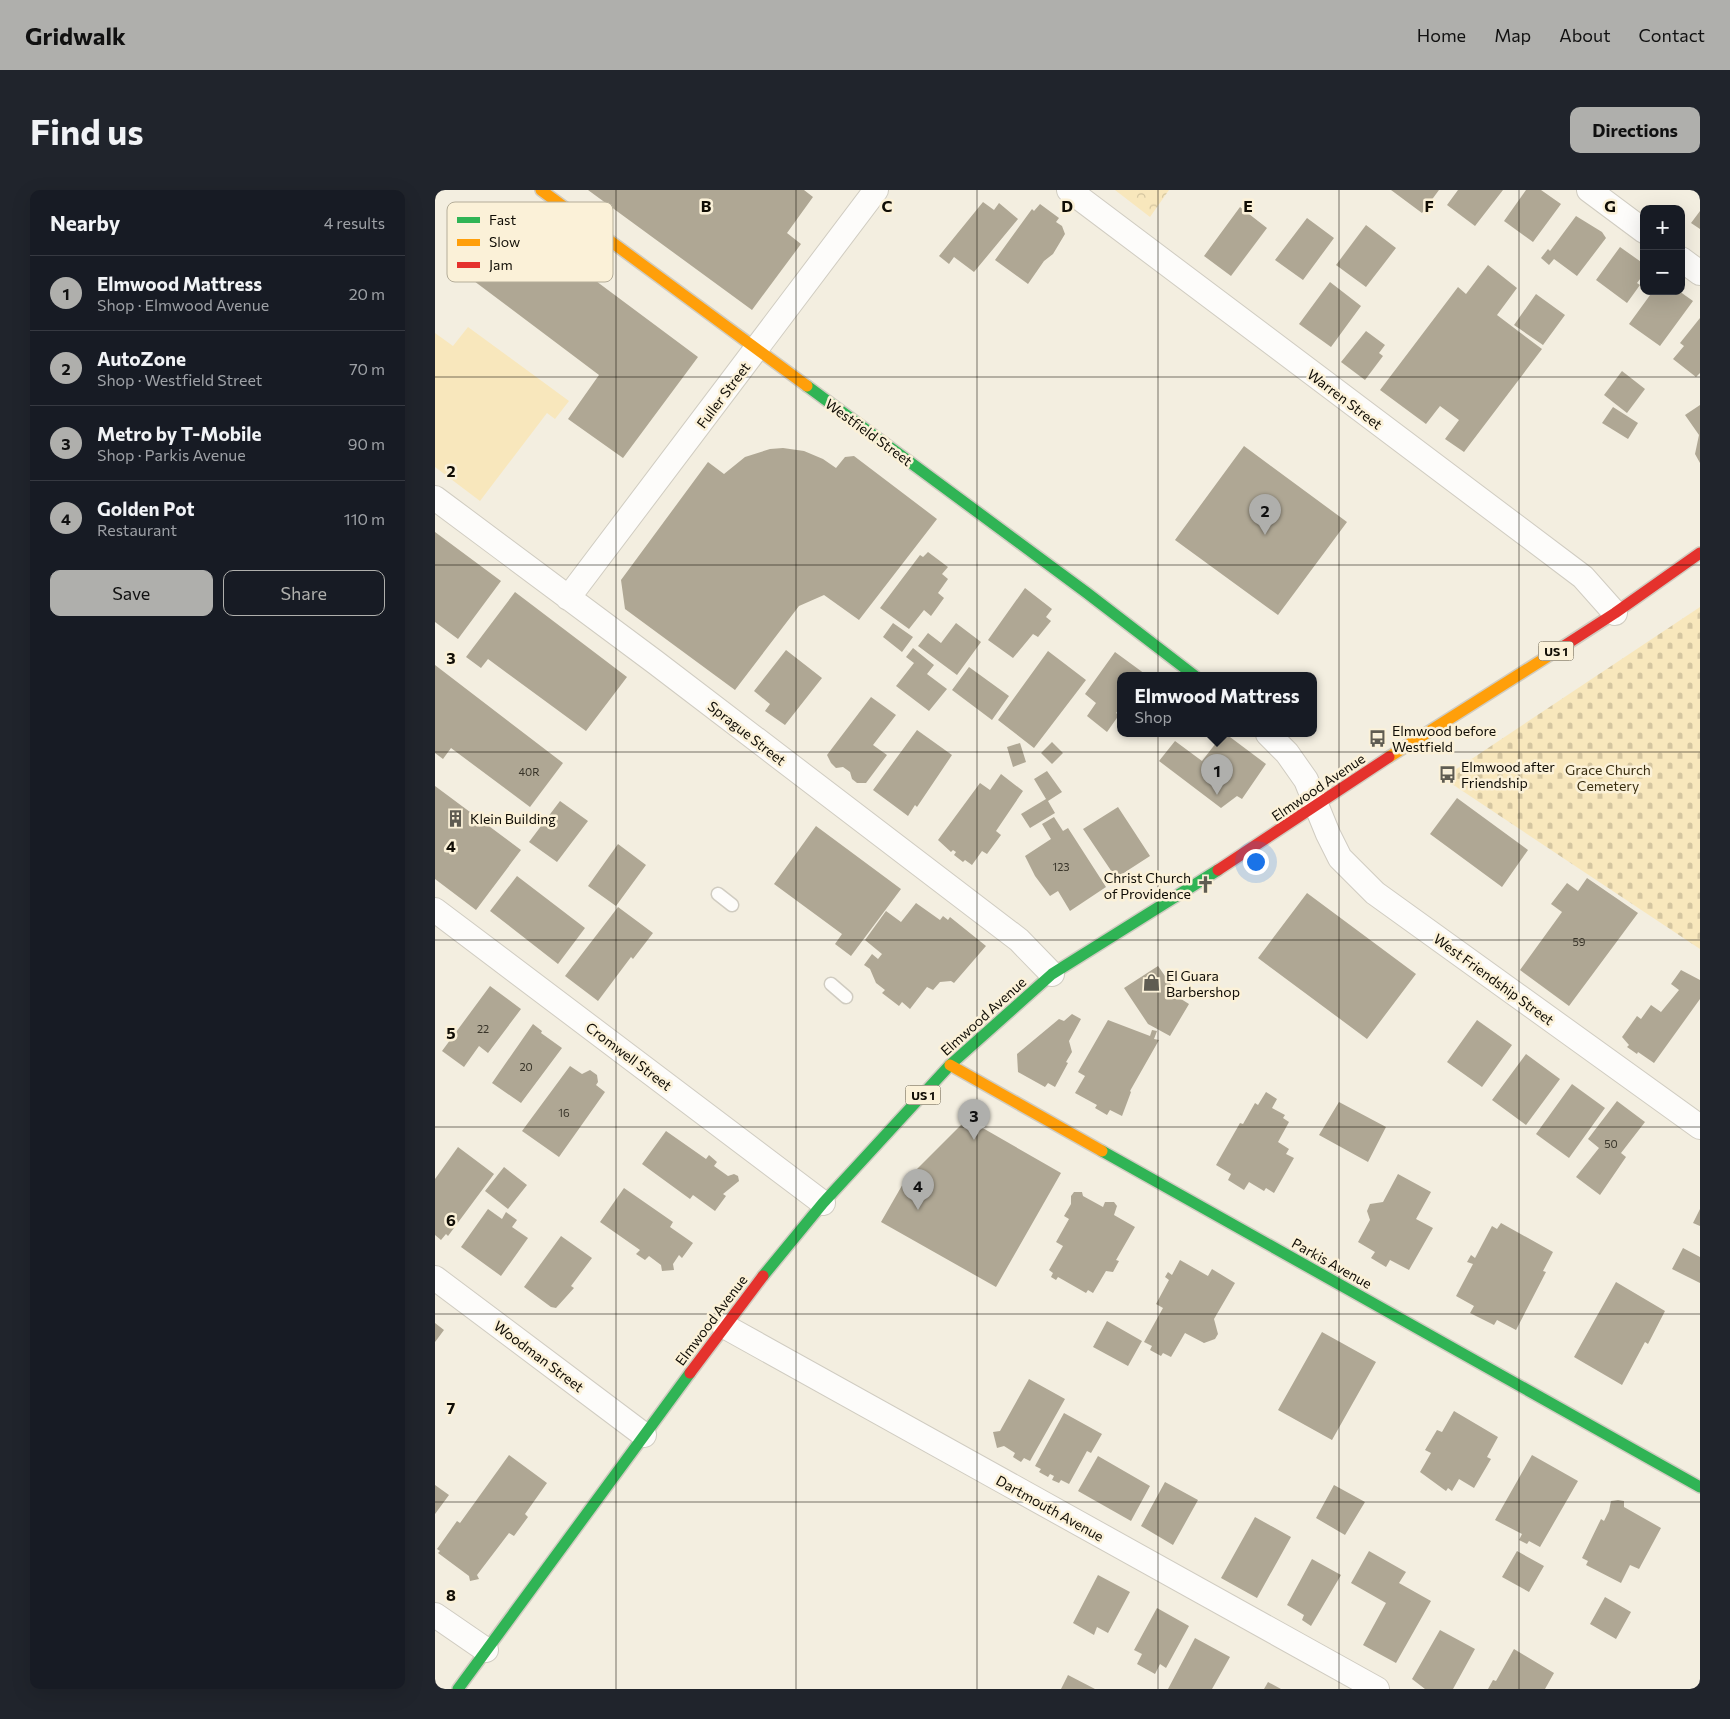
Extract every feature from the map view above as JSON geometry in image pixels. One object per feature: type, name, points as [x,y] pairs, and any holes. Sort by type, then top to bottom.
[{"type":"main road","name":"Westfield Street","points":[[541,190],[557,202]]},
{"type":"main road","name":"Westfield Street","points":[[613,243],[1087,593],[1190,672]]},
{"type":"main road","name":"Elmwood Avenue","points":[[457,1689],[724,1326],[823,1202],[950,1064],[1052,974],[1615,613],[1700,552]]},
{"type":"main road","name":"Parkis Avenue","points":[[950,1064],[1700,1487]]},
{"type":"street","name":"Fuller Street","points":[[568,598],[876,190]]},
{"type":"street","name":"Warren Street","points":[[1069,190],[1583,577],[1615,613]]},
{"type":"street","points":[[1589,190],[1640,228]]},
{"type":"street","points":[[1685,262],[1700,272]]},
{"type":"street","name":"Sprague Street","points":[[435,498],[1019,940],[1052,974]]},
{"type":"street","points":[[1271,737],[1287,753],[1305,780],[1317,805]]},
{"type":"street","name":"West Friendship Street","points":[[1317,805],[1340,858],[1375,893],[1700,1127]]},
{"type":"street","name":"Cromwell Street","points":[[435,910],[823,1202]]},
{"type":"street","name":"Woodman Street","points":[[435,1278],[644,1435]]},
{"type":"street","name":"Dartmouth Avenue","points":[[724,1326],[1377,1689]]},
{"type":"street","points":[[435,1615],[486,1650]]},
{"type":"lane","points":[[718,894],[732,905]]},
{"type":"lane","points":[[831,984],[846,997]]},
{"type":"green space","points":[[1115,190],[1169,190],[1150,217]]},
{"type":"green space","points":[[468,327],[569,401],[555,419],[547,413],[480,501],[435,467],[435,333],[453,346]]},
{"type":"green space","name":"Grace Church Cemetery","points":[[1700,607],[1700,949],[1443,778]]},
{"type":"building","points":[[588,190],[804,190],[813,197],[787,233],[801,244],[752,310],[613,208],[613,202],[604,202]]},
{"type":"building","points":[[1391,190],[1439,190],[1422,213]]},
{"type":"building","points":[[1458,190],[1503,190],[1475,226],[1447,205]]},
{"type":"building","points":[[1526,190],[1541,190],[1561,204],[1533,242],[1504,221]]},
{"type":"building","points":[[983,202],[994,210],[999,203],[1018,219],[974,272],[954,257],[949,264],[939,256]]},
{"type":"building","points":[[1040,204],[1059,218],[1056,222],[1062,226],[1065,234],[1053,254],[1044,261],[1028,284],[995,260],[1032,209],[1034,211]]},
{"type":"building","points":[[1240,207],[1267,228],[1231,276],[1204,256]]},
{"type":"building","points":[[1700,211],[1700,229],[1691,223]]},
{"type":"building","points":[[1576,216],[1602,232],[1606,238],[1577,276],[1554,259],[1549,265],[1541,258],[1548,249],[1550,251]]},
{"type":"building","points":[[1307,218],[1334,238],[1303,280],[1275,260]]},
{"type":"building","points":[[1366,225],[1396,248],[1366,287],[1336,265]]},
{"type":"building","points":[[1620,247],[1640,261],[1640,279],[1637,283],[1640,285],[1627,303],[1596,280]]},
{"type":"building","points":[[1488,265],[1517,288],[1497,315],[1542,349],[1464,452],[1445,439],[1459,420],[1440,406],[1426,424],[1380,390],[1458,287],[1466,294]]},
{"type":"building","points":[[475,282],[597,282],[698,357],[623,458],[568,419],[599,375]]},
{"type":"building","points":[[1330,282],[1361,306],[1331,347],[1299,324]]},
{"type":"building","points":[[1536,294],[1565,315],[1543,345],[1514,325]]},
{"type":"building","points":[[1650,295],[1685,295],[1693,301],[1660,346],[1629,324]]},
{"type":"building","points":[[1700,318],[1700,373],[1696,377],[1673,359],[1684,346],[1680,343]]},
{"type":"building","points":[[1366,331],[1385,345],[1379,353],[1383,356],[1365,380],[1341,362]]},
{"type":"building","points":[[1622,371],[1645,389],[1627,413],[1604,395]]},
{"type":"building","points":[[1700,405],[1700,463],[1695,454],[1699,435],[1685,415]]},
{"type":"building","points":[[1613,407],[1638,423],[1628,439],[1602,423]]},
{"type":"building","points":[[1244,446],[1347,522],[1278,615],[1175,540]]},
{"type":"building","points":[[783,448],[804,451],[823,459],[836,468],[845,457],[854,456],[937,519],[859,620],[824,595],[799,606],[735,690],[625,609],[621,580],[708,462],[724,474],[745,457],[770,449]]},
{"type":"building","points":[[435,532],[501,581],[458,639],[435,622]]},
{"type":"building","points":[[928,552],[948,567],[942,574],[948,579],[938,593],[944,598],[931,616],[924,610],[909,629],[880,608],[920,555],[923,557]]},
{"type":"building","points":[[1025,588],[1052,609],[1046,617],[1051,621],[1038,637],[1033,634],[1013,658],[988,640]]},
{"type":"building","points":[[515,592],[627,677],[586,731],[488,659],[481,668],[466,657]]},
{"type":"building","points":[[893,623],[913,637],[902,652],[883,637]]},
{"type":"building","points":[[956,623],[981,642],[957,675],[918,646],[928,633],[941,643]]},
{"type":"building","points":[[913,648],[934,665],[927,674],[947,689],[929,711],[896,686],[914,663],[906,657]]},
{"type":"building","points":[[786,650],[822,678],[785,725],[765,711],[770,704],[754,691]]},
{"type":"building","points":[[1048,651],[1086,680],[1034,748],[998,720]]},
{"type":"building","points":[[1115,652],[1142,672],[1117,672],[1117,718],[1107,732],[1087,716],[1096,703],[1085,694]]},
{"type":"building","points":[[435,665],[563,763],[530,807],[451,748],[443,759],[435,753]]},
{"type":"building","points":[[969,667],[1009,696],[992,720],[952,690]]},
{"type":"building","points":[[871,697],[896,715],[873,745],[887,755],[866,783],[857,783],[852,779],[850,772],[843,767],[836,768],[827,755]]},
{"type":"building","points":[[917,730],[952,755],[917,807],[915,805],[908,816],[873,790]]},
{"type":"building","points":[[1221,737],[1230,737],[1266,764],[1242,799],[1237,796],[1221,808],[1159,761],[1175,741],[1202,761]]},
{"type":"building","points":[[1052,742],[1063,753],[1052,764],[1041,753]]},
{"type":"building","points":[[1020,743],[1026,762],[1013,767],[1007,747]]},
{"type":"building","points":[[1047,771],[1062,792],[1048,801],[1055,813],[1030,828],[1021,814],[1046,799],[1034,779]]},
{"type":"building","points":[[1001,774],[1023,791],[996,831],[1001,835],[987,854],[982,851],[972,865],[965,860],[963,862],[954,855],[956,852],[953,850],[951,852],[938,840],[980,783],[990,790]]},
{"type":"building","name":"Klein Building","points":[[435,786],[521,850],[476,910],[435,879]]},
{"type":"building","points":[[1457,798],[1528,850],[1502,887],[1430,834]]},
{"type":"building","points":[[560,801],[588,821],[557,862],[529,842]]},
{"type":"building","points":[[1118,807],[1150,856],[1116,878],[1083,829]]},
{"type":"building","points":[[1054,817],[1063,831],[1068,828],[1106,887],[1070,911],[1058,891],[1050,896],[1035,876],[1025,856],[1051,839],[1042,824]]},
{"type":"building","points":[[816,826],[901,889],[851,956],[835,944],[842,934],[774,884]]},
{"type":"building","points":[[618,844],[646,865],[616,906],[588,886]]},
{"type":"building","points":[[517,876],[585,928],[558,964],[490,911]]},
{"type":"building","points":[[1587,878],[1638,913],[1569,1006],[1520,970],[1562,912],[1551,904],[1567,883],[1578,891]]},
{"type":"building","points":[[1307,893],[1416,974],[1367,1039],[1258,958]]},
{"type":"building","points":[[916,903],[940,920],[943,916],[948,920],[950,917],[986,946],[954,983],[951,981],[940,982],[933,990],[927,987],[910,1009],[902,1002],[899,1006],[882,993],[885,990],[876,983],[870,969],[864,965],[872,954],[878,959],[882,954],[865,940],[886,911],[901,922]]},
{"type":"building","points":[[618,907],[653,933],[633,959],[631,957],[598,1001],[565,976]]},
{"type":"building","points":[[1158,966],[1181,999],[1189,1004],[1170,1036],[1148,1024],[1124,988]]},
{"type":"building","points":[[1681,970],[1700,980],[1700,999],[1654,1063],[1627,1047],[1629,1045],[1622,1037],[1637,1016],[1641,1019],[1651,1005],[1661,1012],[1679,990],[1671,984]]},
{"type":"building","points":[[490,986],[521,1009],[488,1053],[479,1046],[464,1067],[442,1051]]},
{"type":"building","points":[[1072,1014],[1081,1019],[1069,1041],[1072,1052],[1066,1062],[1068,1063],[1055,1087],[1048,1083],[1045,1087],[1018,1072],[1017,1054],[1059,1019],[1064,1021]]},
{"type":"building","points":[[1108,1020],[1150,1036],[1152,1030],[1157,1031],[1154,1039],[1159,1040],[1130,1091],[1122,1116],[1110,1110],[1107,1115],[1095,1108],[1097,1105],[1075,1093],[1085,1076],[1078,1072]]},
{"type":"building","points":[[1477,1020],[1512,1045],[1482,1087],[1447,1062]]},
{"type":"building","points":[[533,1024],[542,1031],[541,1033],[562,1048],[521,1103],[492,1083]]},
{"type":"building","points":[[1526,1054],[1560,1079],[1526,1125],[1492,1100]]},
{"type":"building","points":[[570,1066],[582,1074],[590,1070],[597,1075],[598,1082],[596,1085],[605,1092],[559,1157],[522,1131]]},
{"type":"building","points":[[1572,1084],[1605,1108],[1569,1158],[1536,1134]]},
{"type":"building","points":[[1266,1092],[1277,1099],[1272,1108],[1285,1115],[1283,1118],[1289,1122],[1278,1142],[1289,1149],[1286,1154],[1294,1158],[1274,1193],[1266,1188],[1264,1191],[1249,1182],[1244,1190],[1228,1180],[1231,1174],[1216,1165],[1240,1123],[1243,1124],[1255,1103],[1258,1105]]},
{"type":"building","points":[[1617,1101],[1645,1122],[1621,1153],[1626,1157],[1600,1195],[1576,1177],[1599,1148],[1588,1139]]},
{"type":"building","points":[[1339,1102],[1386,1127],[1368,1162],[1319,1135]]},
{"type":"building","points":[[967,1119],[1061,1173],[996,1287],[881,1222],[904,1182]]},
{"type":"building","points":[[666,1131],[706,1159],[709,1155],[717,1162],[714,1166],[728,1176],[734,1174],[738,1176],[739,1181],[723,1194],[726,1196],[715,1211],[693,1195],[690,1199],[642,1164]]},
{"type":"building","points":[[458,1147],[494,1174],[448,1236],[446,1234],[441,1240],[435,1235],[435,1179]]},
{"type":"building","points":[[504,1167],[527,1185],[508,1209],[485,1191]]},
{"type":"building","points":[[1398,1174],[1431,1192],[1416,1219],[1433,1228],[1409,1270],[1390,1260],[1386,1267],[1371,1258],[1375,1252],[1358,1242],[1370,1220],[1367,1211],[1370,1204],[1383,1202]]},
{"type":"building","points":[[624,1188],[673,1222],[670,1227],[693,1243],[682,1258],[679,1255],[673,1264],[674,1270],[662,1271],[661,1265],[649,1256],[645,1260],[636,1254],[640,1250],[600,1222]]},
{"type":"building","points":[[1074,1192],[1082,1192],[1083,1196],[1103,1207],[1105,1202],[1114,1202],[1117,1206],[1114,1215],[1135,1227],[1116,1260],[1119,1261],[1113,1272],[1106,1271],[1093,1293],[1088,1290],[1086,1293],[1058,1277],[1056,1280],[1051,1277],[1053,1273],[1049,1270],[1063,1246],[1056,1242],[1069,1219],[1064,1216],[1071,1204],[1071,1196]]},
{"type":"building","points":[[488,1209],[502,1219],[506,1212],[517,1220],[512,1227],[528,1238],[501,1276],[461,1247]]},
{"type":"building","points":[[1700,1209],[1700,1226],[1693,1223]]},
{"type":"building","points":[[1501,1223],[1553,1252],[1543,1271],[1546,1272],[1516,1330],[1497,1320],[1494,1325],[1470,1313],[1474,1306],[1456,1296],[1473,1264],[1467,1262],[1471,1255],[1475,1258],[1492,1226],[1497,1229]]},
{"type":"building","points":[[561,1236],[592,1258],[571,1286],[574,1288],[556,1308],[551,1307],[524,1287]]},
{"type":"building","points":[[1683,1248],[1700,1257],[1700,1283],[1672,1269]]},
{"type":"building","points":[[1180,1260],[1208,1276],[1212,1269],[1235,1283],[1214,1319],[1218,1334],[1215,1339],[1204,1343],[1185,1333],[1171,1357],[1163,1353],[1161,1356],[1150,1350],[1152,1346],[1144,1342],[1163,1308],[1156,1304],[1169,1280],[1165,1277],[1168,1272],[1172,1275]]},
{"type":"building","points":[[1616,1282],[1665,1311],[1648,1344],[1645,1342],[1622,1385],[1574,1357]]},
{"type":"building","points":[[1107,1321],[1142,1341],[1128,1366],[1093,1347]]},
{"type":"building","points":[[435,1323],[444,1330],[435,1342]]},
{"type":"building","points":[[1322,1332],[1376,1362],[1332,1440],[1278,1410]]},
{"type":"building","points":[[1029,1379],[1065,1399],[1030,1461],[1024,1458],[1021,1462],[1013,1457],[1015,1453],[1004,1446],[997,1448],[993,1432],[1000,1431]]},
{"type":"building","points":[[1454,1411],[1498,1437],[1487,1457],[1491,1459],[1474,1488],[1459,1479],[1452,1491],[1448,1488],[1446,1491],[1420,1472],[1431,1453],[1425,1450],[1437,1430],[1442,1432]]},
{"type":"building","points":[[1064,1413],[1102,1434],[1091,1453],[1087,1451],[1069,1484],[1061,1480],[1059,1483],[1052,1480],[1054,1476],[1050,1474],[1048,1477],[1039,1472],[1041,1469],[1035,1466]]},
{"type":"building","points":[[509,1455],[547,1483],[525,1514],[528,1517],[514,1536],[509,1533],[477,1575],[479,1579],[470,1581],[469,1576],[438,1553],[440,1551],[437,1549],[457,1521],[460,1523]]},
{"type":"building","points":[[1532,1455],[1578,1481],[1540,1547],[1529,1541],[1527,1544],[1519,1540],[1522,1534],[1495,1520]]},
{"type":"building","points":[[1098,1456],[1150,1486],[1131,1521],[1078,1491]]},
{"type":"building","points":[[1165,1482],[1198,1500],[1173,1545],[1141,1526]]},
{"type":"building","points":[[435,1485],[449,1495],[435,1514]]},
{"type":"building","points":[[1334,1485],[1365,1502],[1345,1535],[1316,1518]]},
{"type":"building","points":[[1611,1501],[1624,1501],[1624,1507],[1661,1528],[1639,1569],[1630,1565],[1621,1583],[1586,1565],[1588,1561],[1582,1558],[1601,1519],[1604,1521]]},
{"type":"building","points":[[1255,1517],[1291,1537],[1257,1598],[1221,1578]]},
{"type":"building","points":[[1369,1551],[1406,1572],[1399,1583],[1431,1601],[1396,1663],[1363,1645],[1386,1603],[1351,1583]]},
{"type":"building","points":[[1517,1551],[1544,1566],[1529,1592],[1502,1577]]},
{"type":"building","points":[[1312,1559],[1341,1575],[1311,1626],[1302,1620],[1304,1615],[1287,1605]]},
{"type":"building","points":[[1098,1575],[1130,1592],[1108,1633],[1097,1627],[1094,1635],[1073,1623]]},
{"type":"building","points":[[1605,1597],[1631,1612],[1616,1639],[1590,1624]]},
{"type":"building","points":[[1157,1608],[1189,1626],[1166,1668],[1160,1664],[1155,1674],[1137,1664],[1142,1654],[1134,1650]]},
{"type":"building","points":[[1440,1630],[1475,1649],[1453,1689],[1425,1689],[1412,1679]]},
{"type":"building","points":[[1195,1638],[1230,1657],[1212,1689],[1168,1689]]},
{"type":"building","points":[[1514,1649],[1554,1673],[1545,1689],[1488,1689],[1493,1680],[1496,1681]]},
{"type":"building","points":[[1068,1675],[1095,1689],[1061,1689]]},
{"type":"building","points":[[1268,1682],[1281,1689],[1264,1689]]},
{"type":"traffic: fast","points":[[807,386],[1087,593],[1190,672]]},
{"type":"traffic: fast","points":[[763,1276],[823,1203],[950,1065],[1052,974],[1218,870]]},
{"type":"traffic: fast","points":[[1102,1151],[1700,1487]]},
{"type":"traffic: fast","points":[[458,1689],[690,1373]]},
{"type":"traffic: slow","points":[[541,190],[557,202]]},
{"type":"traffic: slow","points":[[613,243],[807,386]]},
{"type":"traffic: slow","points":[[1389,757],[1553,653]]},
{"type":"traffic: slow","points":[[950,1065],[1102,1151]]},
{"type":"traffic: jam","points":[[1553,653],[1615,613],[1700,553]]},
{"type":"traffic: jam","points":[[1218,870],[1389,757]]},
{"type":"traffic: jam","points":[[690,1373],[763,1276]]},
{"type":"place","name":"AutoZone","points":[[1265,535]]},
{"type":"place","name":"Elmwood before Westfield","points":[[1378,738]]},
{"type":"place","name":"Elmwood after Friendship","points":[[1447,774]]},
{"type":"place","name":"Elmwood Mattress","points":[[1217,795]]},
{"type":"place","name":"Klein Building","points":[[456,818]]},
{"type":"place","name":"Christ Church of Providence","points":[[1205,885]]},
{"type":"place","name":"El Guara Barbershop","points":[[1152,983]]},
{"type":"place","name":"Metro by T-Mobile","points":[[974,1140]]},
{"type":"place","name":"Golden Pot","points":[[918,1210]]}]
